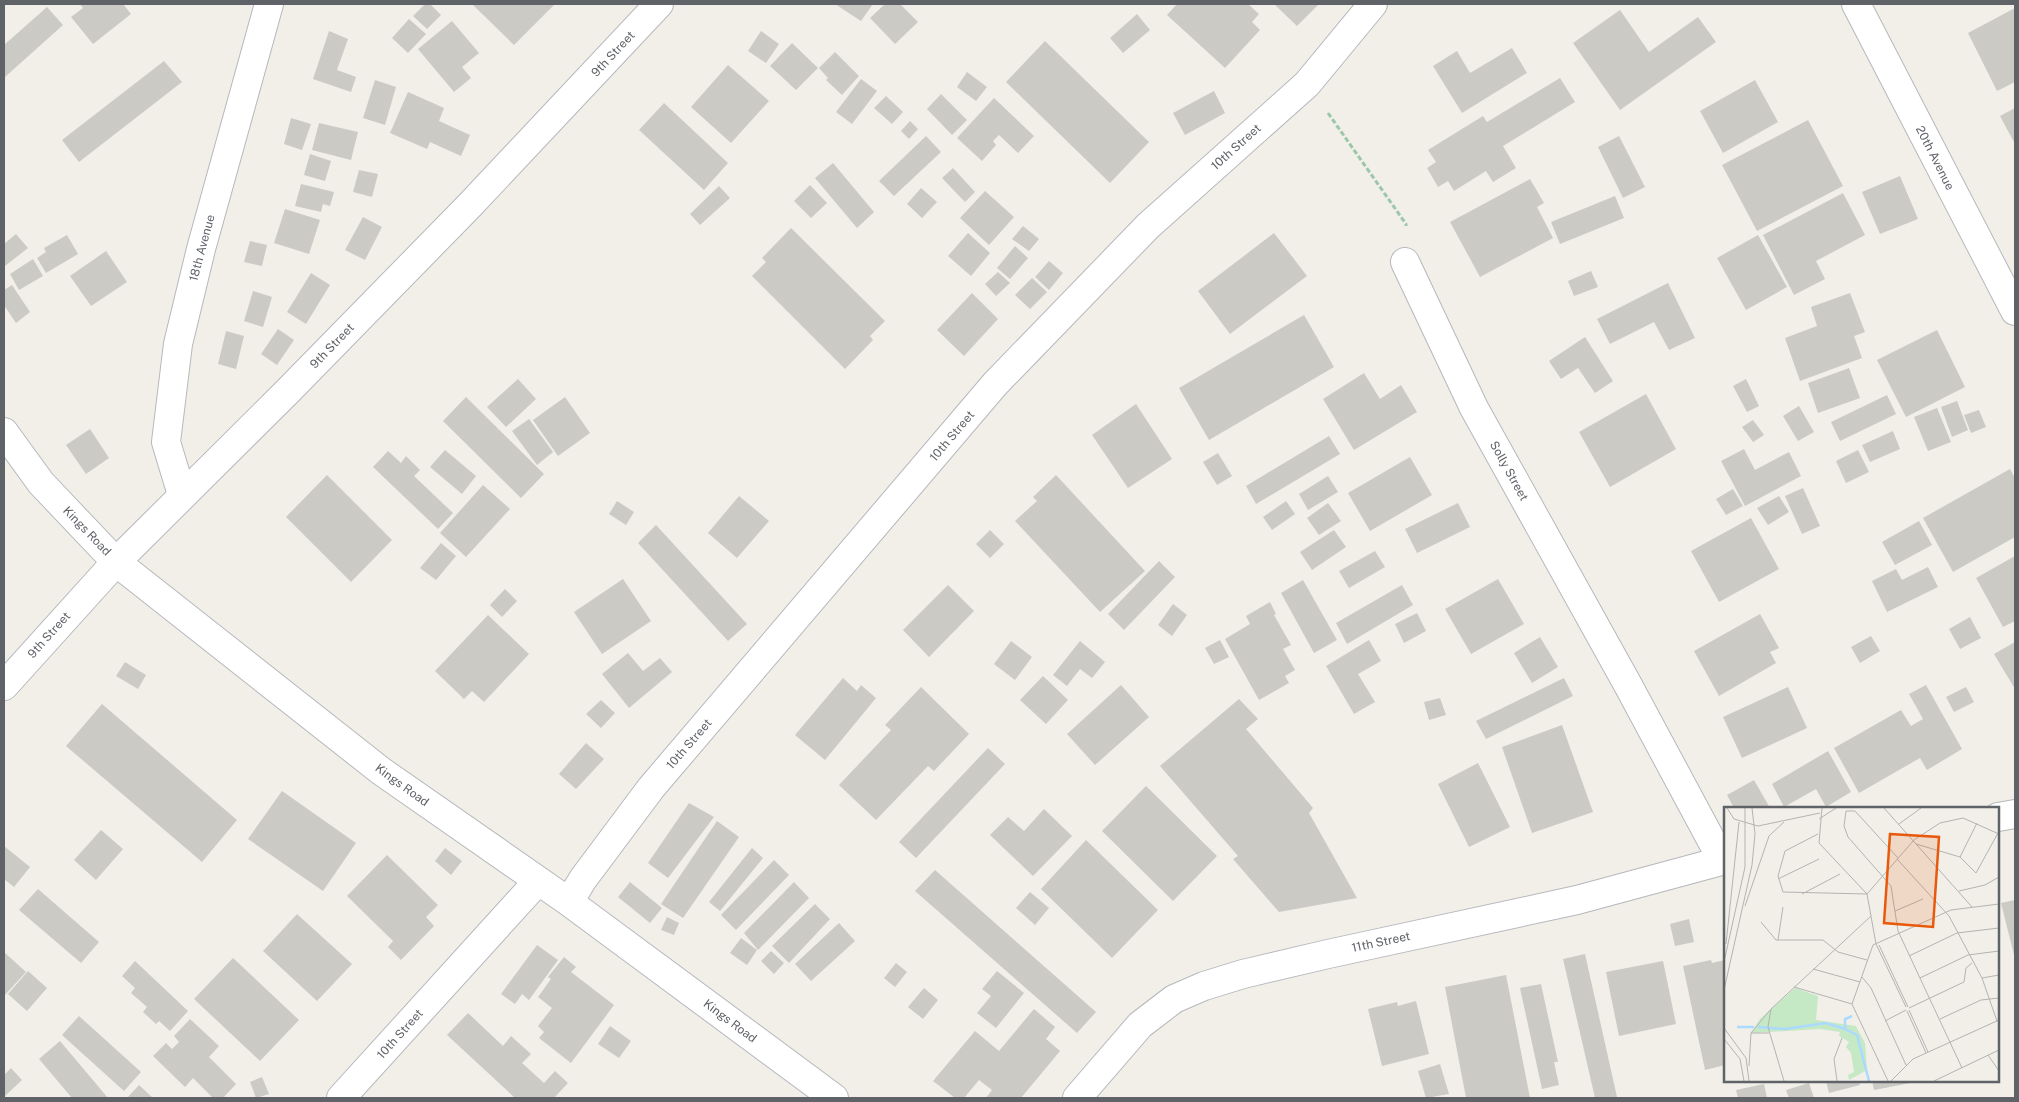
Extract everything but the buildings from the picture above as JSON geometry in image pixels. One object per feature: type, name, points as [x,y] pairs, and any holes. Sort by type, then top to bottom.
[{"type":"street","name":"18th Avenue","points":[[182,495],[166,442],[178,344],[201,249],[268,4]]},
{"type":"street","name":"9th Street","points":[[4,686],[116,562],[470,206],[659,4]]},
{"type":"street","name":"10th Street","points":[[569,902],[583,879],[651,788],[995,384],[1148,226],[1307,84],[1373,4]]},
{"type":"street","name":"20th Avenue","points":[[1856,4],[2015,312]]},
{"type":"street","name":"Solly Street","points":[[1405,262],[1474,408],[1724,860]]},
{"type":"street","name":"Kings Road","points":[[4,432],[42,483],[116,562],[381,771],[569,902],[834,1098]]},
{"type":"street","points":[[1999,817],[2015,814]]},
{"type":"street","name":"11th Street","points":[[1077,1098],[1140,1025],[1174,998],[1204,986],[1243,974],[1328,954],[1577,900],[1724,860]]},
{"type":"street","name":"10th Street","points":[[341,1098],[538,881]]},
{"type":"path","points":[[1307,84],[1406,224],[1405,262]]}]
